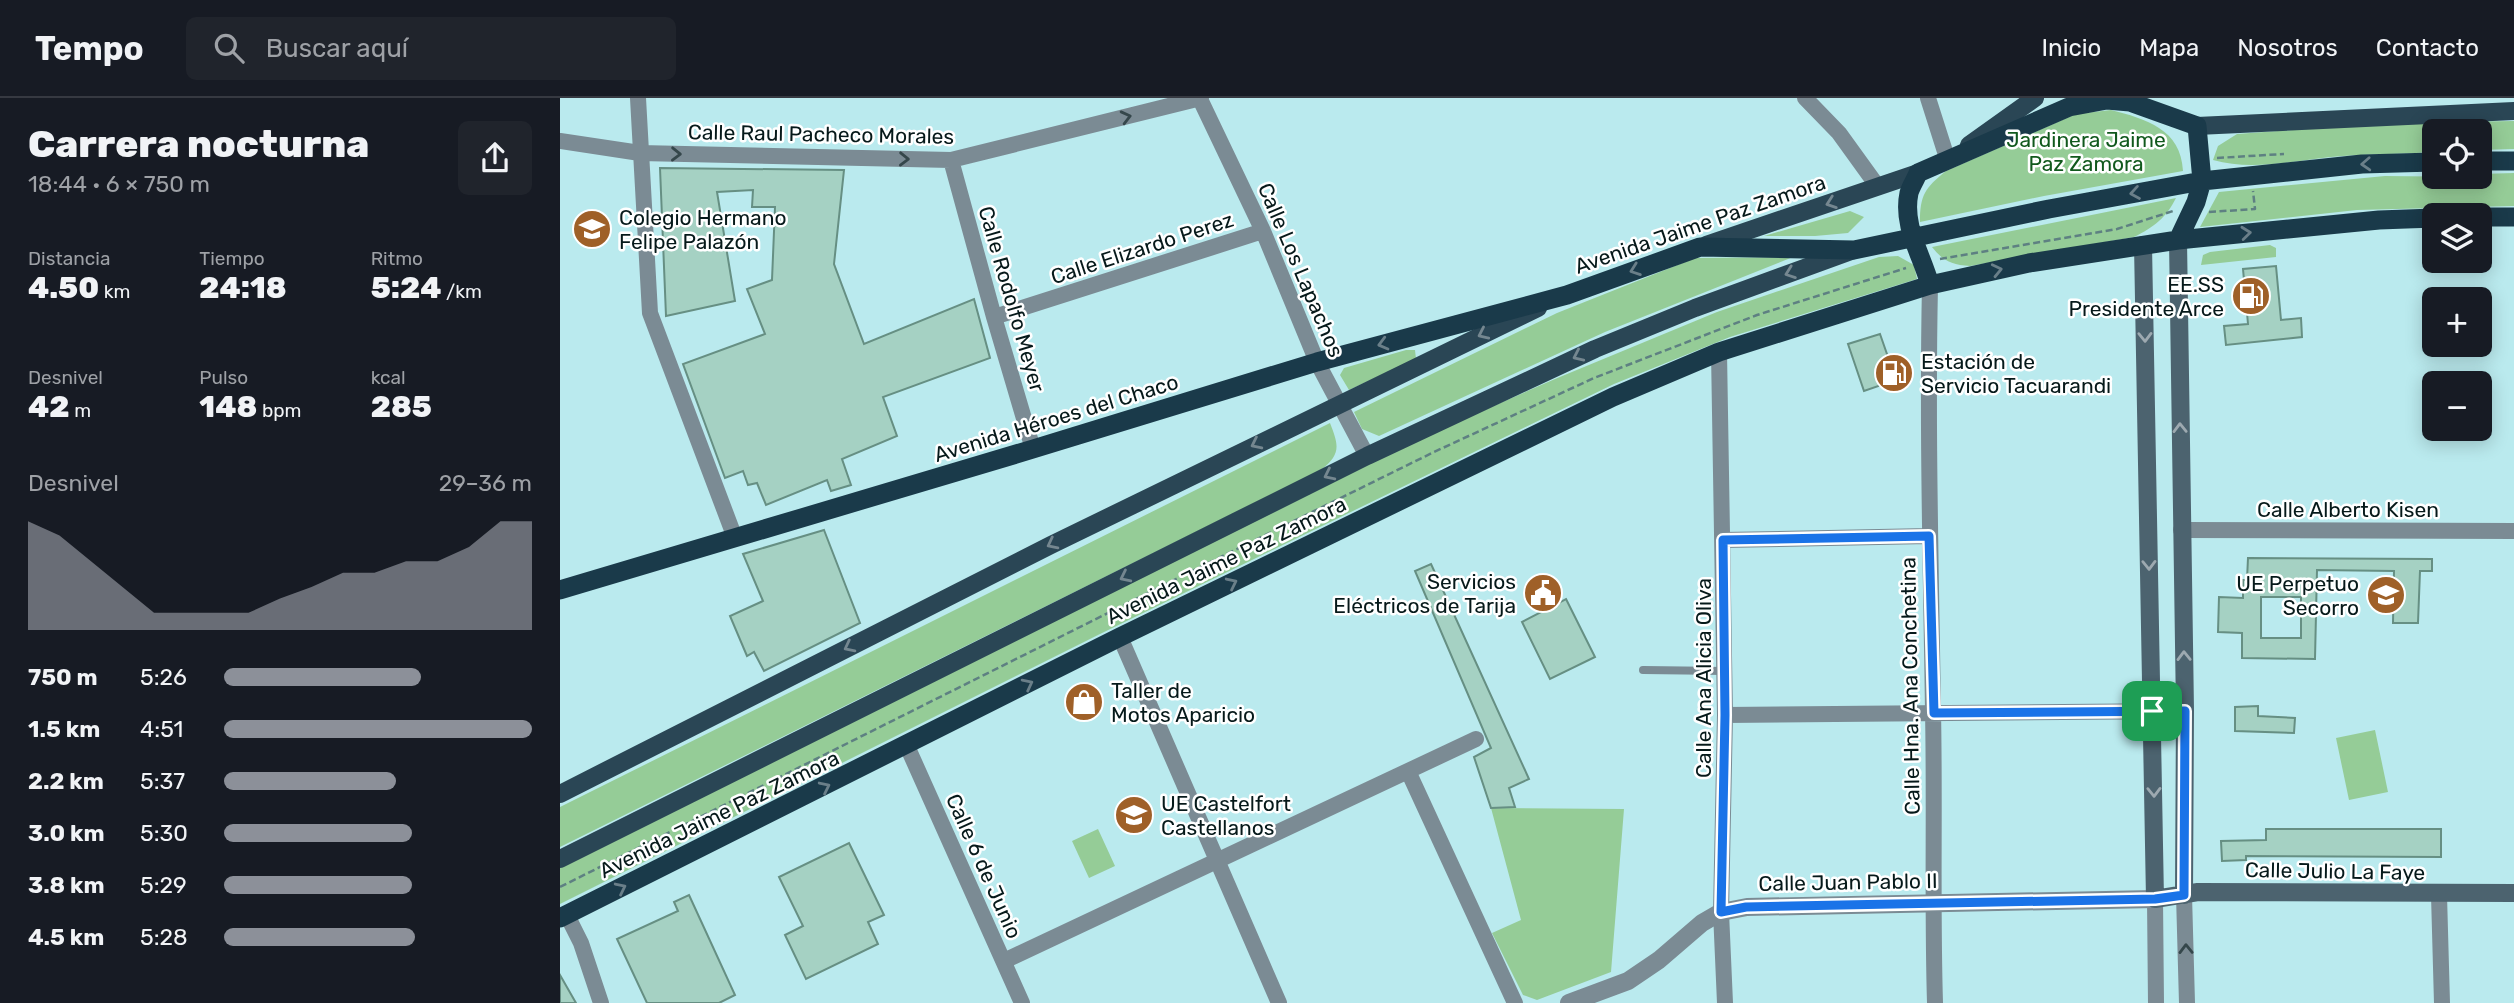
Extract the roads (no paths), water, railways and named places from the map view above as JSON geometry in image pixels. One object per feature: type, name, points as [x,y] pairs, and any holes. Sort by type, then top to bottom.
[{"type":"highway","name":"Avenida Jaime Paz Zamora","points":[[1918,173],[2070,107],[2107,100],[2130,102],[2149,108],[2160,107],[2197,126]]},
{"type":"highway","points":[[2178,240],[2196,202],[2202,181],[2197,126]]},
{"type":"highway","points":[[2492,161],[2514,161]]},
{"type":"highway","name":"Avenida Jaime Paz Zamora","points":[[1854,250],[2049,209],[2202,181],[2362,164],[2422,162]]},
{"type":"highway","points":[[1918,173],[1909,193],[1908,217],[1912,238],[1924,262],[1930,285]]},
{"type":"highway","points":[[2492,218],[2514,217]]},
{"type":"highway","name":"Avenida Jaime Paz Zamora","points":[[563,916],[1120,637],[1613,397],[1718,352],[1930,285],[2029,263],[2178,240],[2379,219],[2422,218]]},
{"type":"highway","name":"Avenida Jaime Paz Zamora","points":[[1567,295],[1700,247]]},
{"type":"highway","points":[[1700,247],[1854,250]]},
{"type":"highway","name":"Avenida Héroes del Chaco","points":[[560,590],[1317,362],[1567,295]]},
{"type":"main road","points":[[1948,161],[2035,98]]},
{"type":"main road","points":[[2197,126],[2514,111]]},
{"type":"main road","name":"Avenida Jaime Paz Zamora","points":[[1700,247],[1918,173]]},
{"type":"main road","points":[[2178,240],[2185,711],[2184,895]]},
{"type":"main road","points":[[2143,245],[2155,899]]},
{"type":"main road","name":"Avenida Jaime Paz Zamora","points":[[560,859],[1367,456],[1595,349],[1695,308],[1854,250]]},
{"type":"main road","name":"Avenida Jaime Paz Zamora","points":[[560,794],[1051,545],[1339,403],[1567,295]]},
{"type":"main road","name":"Calle Julio La Faye","points":[[2155,899],[2198,892],[2439,895],[2514,893]]},
{"type":"street","points":[[638,98],[650,313],[735,538]]},
{"type":"street","points":[[1805,98],[1839,133],[1878,187]]},
{"type":"street","points":[[1928,98],[1948,161]]},
{"type":"street","name":"Calle Raul Pacheco Morales","points":[[560,141],[640,153],[951,160],[1201,99]]},
{"type":"street","name":"Calle Los Lapachos","points":[[1201,99],[1263,231],[1317,362],[1367,456]]},
{"type":"street","name":"Calle Rodolfo Meyer","points":[[951,160],[993,317],[1033,449]]},
{"type":"street","name":"Calle Elizardo Perez","points":[[993,317],[1263,231]]},
{"type":"street","name":"Calle Hna. Ana Conchetina","points":[[1930,285],[1929,536],[1934,713],[1934,1003]]},
{"type":"street","name":"Calle Ana Alicia Oliva","points":[[1718,352],[1725,671],[1721,912],[1725,1003]]},
{"type":"street","name":"Calle Alberto Kisen","points":[[2181,530],[2514,531]]},
{"type":"street","points":[[1723,540],[1929,536]]},
{"type":"street","points":[[1120,637],[1279,1003]]},
{"type":"street","points":[[1725,715],[2185,711]]},
{"type":"street","points":[[1004,961],[1476,739]]},
{"type":"street","name":"Calle 6 de Junio","points":[[907,746],[1022,1003]]},
{"type":"street","points":[[1408,771],[1515,1003]]},
{"type":"street","points":[[2184,895],[2187,1003]]},
{"type":"street","points":[[2439,895],[2441,1003]]},
{"type":"street","points":[[2155,899],[2156,1003]]},
{"type":"street","name":"Calle Juan Pablo II","points":[[1569,1003],[1628,981],[1659,960],[1702,923],[1721,912],[1746,907],[2155,899]]},
{"type":"street","points":[[563,916],[581,943],[601,1003]]},
{"type":"lane","points":[[1643,670],[1725,671]]},
{"type":"place","name":"Colegio Hermano Felipe Palazón","points":[[592,229]]},
{"type":"place","name":"EE.SS Presidente Arce","points":[[2251,296]]},
{"type":"place","name":"Estación de Servicio Tacuarandi","points":[[1894,373]]},
{"type":"place","name":"Servicios Eléctricos de Tarija","points":[[1543,593]]},
{"type":"place","name":"UE Perpetuo Secorro","points":[[2386,595]]},
{"type":"place","name":"Taller de Motos Aparicio","points":[[1084,702]]},
{"type":"place","name":"UE Castelfort Castellanos","points":[[1134,815]]},
{"type":"park label","name":"Jardinera Jaime Paz Zamora","points":[[2086,151]]}]
